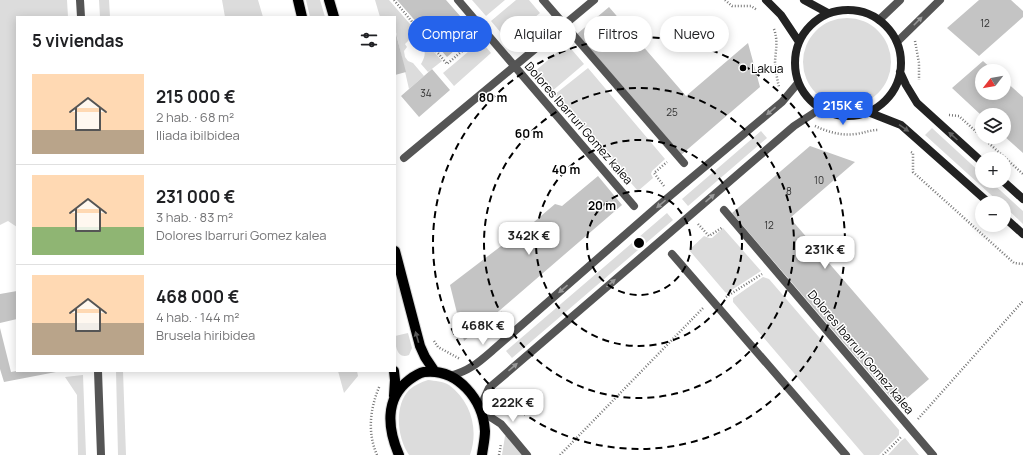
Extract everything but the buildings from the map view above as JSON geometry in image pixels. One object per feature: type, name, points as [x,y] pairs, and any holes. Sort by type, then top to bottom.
[{"type":"main road","points":[[298,0],[302,16]]},
{"type":"main road","points":[[329,0],[334,16]]},
{"type":"main road","points":[[396,254],[420,346],[434,372]]},
{"type":"main road","points":[[394,372],[395,380],[394,396],[391,407],[391,431],[399,455]]},
{"type":"main road","points":[[394,396],[405,383],[423,372],[434,372],[456,379],[466,386],[480,409],[485,431],[482,455]]},
{"type":"street","points":[[80,0],[81,16]]},
{"type":"street","name":"Dolores Ibarruri Gomez kalea","points":[[458,0],[472,16]]},
{"type":"street","points":[[544,0],[557,16]]},
{"type":"street","points":[[574,16],[594,0]]},
{"type":"street","points":[[766,0],[781,15],[798,42]]},
{"type":"street","points":[[804,0],[828,13]]},
{"type":"street","points":[[878,20],[900,0]]},
{"type":"street","points":[[896,42],[940,0]]},
{"type":"street","points":[[854,10],[871,15],[889,30],[896,42],[900,57],[900,72],[897,82],[889,96],[878,107],[868,112],[856,116],[832,114],[820,109],[807,98],[798,83],[795,52],[798,42],[806,30],[816,20],[828,13],[854,10]]},
{"type":"street","points":[[576,38],[684,164]]},
{"type":"street","name":"Dolores Ibarruri Gomez kalea","points":[[492,40],[634,206]]},
{"type":"street","points":[[404,158],[531,52]]},
{"type":"street","points":[[900,72],[906,86],[917,103],[975,156]]},
{"type":"street","points":[[450,376],[463,373],[493,350],[658,206],[785,98],[798,83]]},
{"type":"street","points":[[527,455],[501,424],[480,409],[489,388],[781,137],[802,120],[820,109]]},
{"type":"street","points":[[868,112],[901,125],[981,196]]},
{"type":"street","points":[[1011,188],[1023,199]]},
{"type":"street","name":"Dolores Ibarruri Gomez kalea","points":[[724,210],[933,455]]},
{"type":"street","points":[[1011,223],[1023,234]]},
{"type":"street","points":[[672,254],[846,455]]},
{"type":"street","points":[[98,372],[101,455]]},
{"type":"path","points":[[394,0],[408,17]]},
{"type":"path","points":[[726,0],[732,6],[751,6],[761,13]]},
{"type":"path","points":[[910,28],[916,43],[919,64],[918,80],[921,87]]},
{"type":"path","points":[[774,29],[777,36],[775,61],[776,72],[779,88],[785,98]]},
{"type":"path","points":[[438,52],[448,64],[462,52]]},
{"type":"path","points":[[944,111],[949,115],[959,116],[975,131]]},
{"type":"path","points":[[802,120],[823,130],[837,134],[849,134],[869,130],[882,131]]},
{"type":"path","points":[[990,144],[1023,174]]},
{"type":"path","points":[[908,149],[913,153],[913,172],[1014,263],[1023,264]]},
{"type":"path","points":[[560,455],[713,301],[773,267]]},
{"type":"path","points":[[883,455],[910,428],[1023,301]]},
{"type":"path","points":[[377,455],[372,436],[372,410],[381,379]]},
{"type":"shaded area","points":[[0,0],[67,0],[68,16],[16,16],[16,226],[8,221],[0,225]]},
{"type":"shaded area","points":[[99,0],[109,0],[110,16],[100,16]]},
{"type":"shaded area","points":[[222,0],[258,0],[263,16],[225,16]]},
{"type":"shaded area","points":[[306,0],[320,0],[325,16],[310,16]]},
{"type":"shaded area","points":[[375,0],[389,0],[408,22],[408,41],[405,44],[407,47],[404,51],[405,57],[408,61],[413,63],[424,76],[409,89],[396,32],[396,16],[380,16]]},
{"type":"shaded area","points":[[472,0],[505,0],[486,16]]},
{"type":"shaded area","points":[[516,0],[529,0],[540,13],[536,16],[500,16],[500,32],[492,20]]},
{"type":"shaded area","points":[[847,18],[864,22],[878,31],[887,45],[891,62],[887,79],[878,93],[864,102],[847,106],[830,102],[816,93],[807,79],[803,62],[807,45],[816,31],[830,22]]},
{"type":"shaded area","points":[[424,52],[434,52],[442,61],[428,72],[421,64],[425,54]]},
{"type":"shaded area","points":[[468,52],[491,53],[454,86],[443,73]]},
{"type":"shaded area","points":[[558,52],[574,52],[584,64],[551,92],[534,72]]},
{"type":"shaded area","points":[[588,68],[665,159],[652,171],[651,174],[653,178],[638,191],[554,95]]},
{"type":"shaded area","points":[[932,128],[975,168],[975,180],[925,135]]},
{"type":"shaded area","points":[[761,131],[767,138],[688,206],[682,199]]},
{"type":"shaded area","points":[[983,188],[998,188],[1006,196],[992,196]]},
{"type":"shaded area","points":[[1011,200],[1023,211],[1023,224],[1011,213]]},
{"type":"shaded area","points":[[667,213],[673,220],[512,358],[506,351]]},
{"type":"shaded area","points":[[723,228],[761,271],[727,293],[689,250],[704,236],[712,238]]},
{"type":"shaded area","points":[[763,277],[769,279],[899,430],[899,435],[879,455],[864,455],[733,302],[733,298]]},
{"type":"shaded area","points":[[408,333],[412,348],[409,355],[405,356],[399,354],[396,347],[396,336]]},
{"type":"shaded area","points":[[116,372],[123,372],[126,455],[118,455]]},
{"type":"shaded area","points":[[338,372],[357,372],[358,376],[344,393]]},
{"type":"shaded area","points":[[83,375],[86,455],[78,455],[77,395],[65,377]]},
{"type":"shaded area","points":[[428,380],[442,382],[449,385],[463,399],[468,408],[473,426],[474,436],[470,455],[409,455],[405,448],[399,422],[401,405],[409,390]]},
{"type":"shaded area","points":[[505,436],[507,436],[524,455],[502,455]]},
{"type":"shaded area","points":[[905,438],[919,455],[888,455],[901,441]]},
{"type":"place","name":"Lakua","points":[[743,68]]}]
